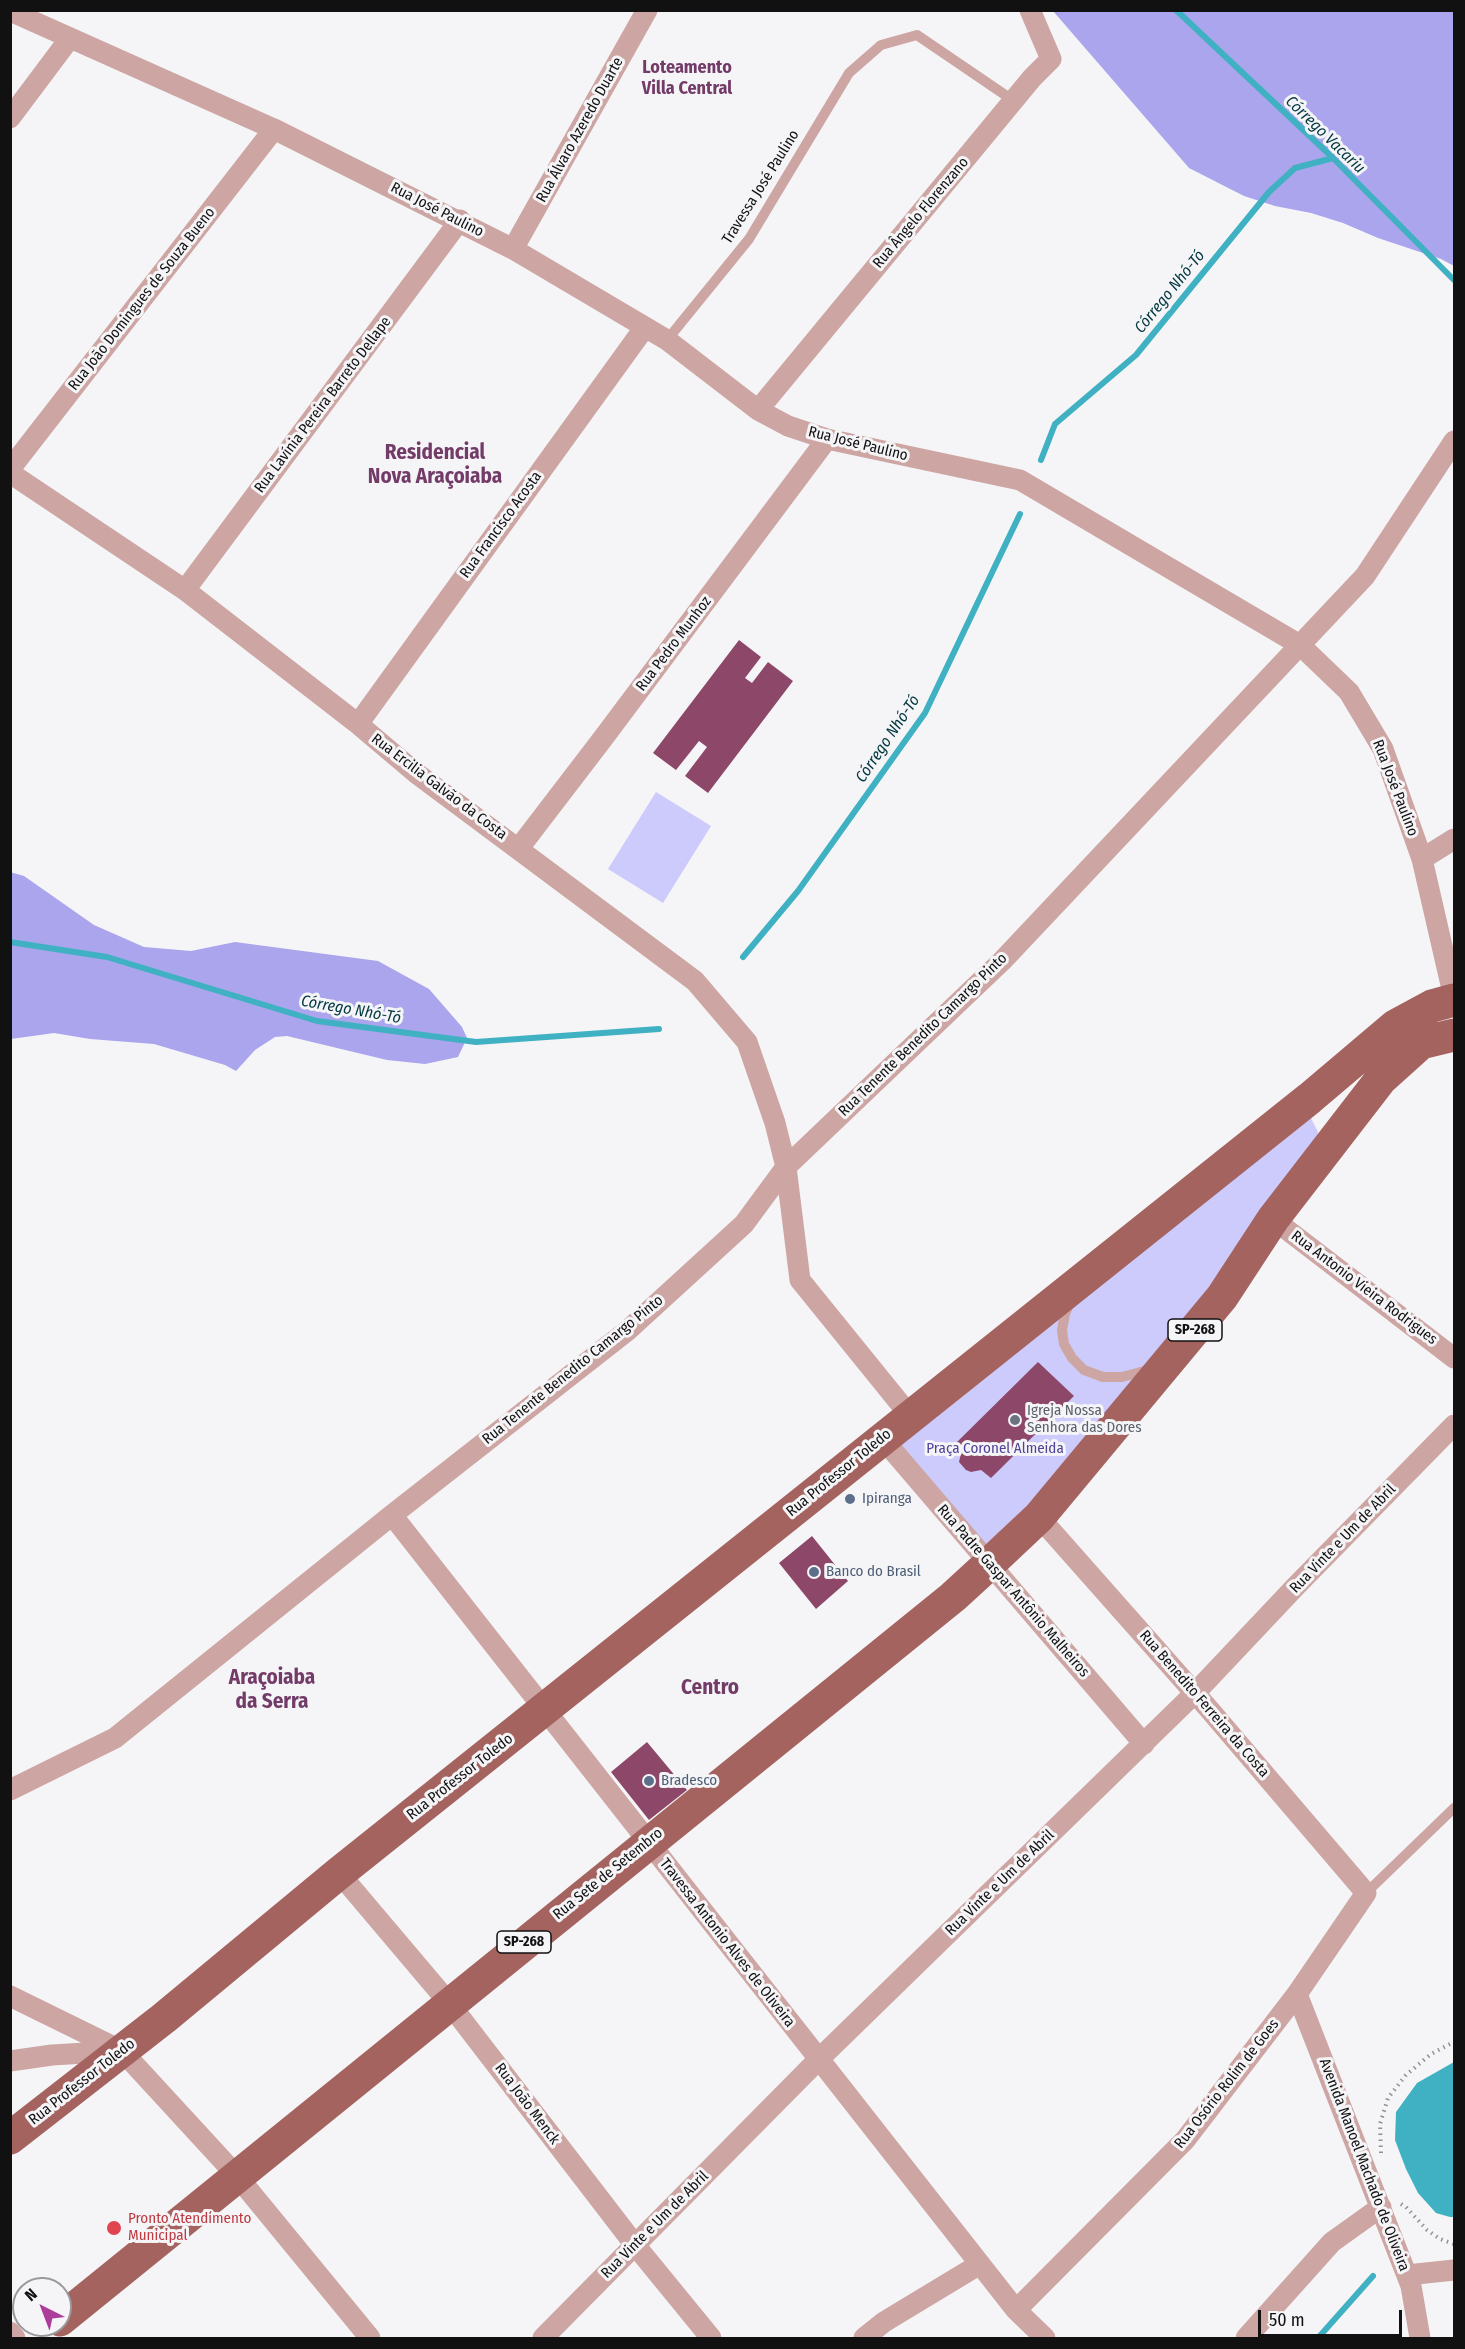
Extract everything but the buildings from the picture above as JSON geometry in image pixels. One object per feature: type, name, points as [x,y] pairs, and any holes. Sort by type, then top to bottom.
[{"type":"main road","points":[[911,1417],[1310,1098],[1395,1026],[1432,1006],[1455,999]]},
{"type":"main road","name":"SP-268","points":[[989,1564],[1039,1517],[1222,1297],[1273,1219],[1381,1079],[1421,1043],[1455,1035]]},
{"type":"main road","name":"Rua Professor Toledo","points":[[10,2138],[122,2051],[339,1873],[911,1417]]},
{"type":"main road","name":"Rua Sete de Setembro","points":[[72,2310],[953,1597],[989,1564]]},
{"type":"street","name":"Rua Álvaro Azeredo Duarte","points":[[513,249],[647,10]]},
{"type":"street","name":"Rua Ângelo Florenzano","points":[[758,410],[1032,78],[1052,59],[1030,10]]},
{"type":"street","name":"Rua José Paulino","points":[[10,11],[274,129],[460,220],[667,340],[758,410],[788,426],[827,439],[1020,480],[1300,645],[1349,692],[1383,749],[1422,859],[1455,999]]},
{"type":"street","points":[[10,118],[70,38]]},
{"type":"street","name":"Rua João Domingues de Souza Bueno","points":[[10,471],[274,129]]},
{"type":"street","name":"Rua Lavínia Pereira Barreto Dellape","points":[[185,590],[460,220]]},
{"type":"street","name":"Rua Francisco Acosta","points":[[358,724],[645,327]]},
{"type":"street","name":"Rua Pedro Munhoz","points":[[519,848],[827,439]]},
{"type":"street","name":"Rua Tenente Benedito Camargo Pinto","points":[[10,1791],[115,1738],[392,1515],[627,1331],[744,1224],[786,1167],[1002,961],[1365,576],[1455,441]]},
{"type":"street","name":"Rua Ercilia Galvão da Costa","points":[[10,471],[185,590],[358,724],[416,773],[695,981],[747,1042],[775,1123],[786,1167],[800,1280],[911,1417]]},
{"type":"street","points":[[1422,859],[1455,839]]},
{"type":"street","name":"Rua Antonio Vieira Rodrigues","points":[[1273,1219],[1455,1358]]},
{"type":"street","name":"Rua Vinte e Um de Abril","points":[[543,2338],[818,2060],[1195,1693],[1296,1586],[1455,1425]]},
{"type":"street","name":"Rua Padre Gaspar Antônio Malheiros","points":[[882,1438],[1144,1744]]},
{"type":"street","name":"Travessa Antonio Alves de Oliveira","points":[[392,1515],[1016,2310],[1045,2338]]},
{"type":"street","name":"Rua Benedito Ferreira da Costa","points":[[1039,1517],[1195,1693],[1366,1893]]},
{"type":"street","name":"Rua João Menck","points":[[339,1873],[449,2003],[635,2245],[711,2338]]},
{"type":"street","name":"Rua Osório Rolim de Goes","points":[[1016,2310],[1185,2140],[1297,1994],[1366,1893]]},
{"type":"street","name":"Avenida Manoel Machado de Oliveira","points":[[1297,1994],[1412,2286],[1418,2337]]},
{"type":"street","points":[[10,1996],[122,2051],[237,2176],[370,2338]]},
{"type":"street","points":[[10,2061],[52,2055],[122,2051]]},
{"type":"street","points":[[1246,2338],[1332,2242],[1377,2198]]},
{"type":"street","points":[[864,2338],[884,2322],[980,2264]]},
{"type":"street","points":[[1407,2276],[1455,2270]]},
{"type":"street","points":[[10,2332],[15,2338]]},
{"type":"lane","name":"Travessa José Paulino","points":[[667,340],[749,239],[849,73],[881,45],[917,35],[1014,101]]},
{"type":"lane","points":[[1081,1280],[1065,1314],[1062,1330],[1064,1344],[1072,1358],[1084,1370],[1103,1377],[1122,1377],[1137,1374],[1170,1361]]},
{"type":"lane","points":[[1366,1893],[1455,1808]]},
{"type":"path","points":[[1455,2042],[1431,2054],[1406,2075],[1388,2098],[1380,2124],[1381,2152],[1377,2198],[1406,2207],[1427,2230],[1440,2239],[1455,2244]]},
{"type":"green space","points":[[656,792],[711,826],[663,903],[608,869]]},
{"type":"green space","name":"Praça Coronel Almeida","points":[[1311,1118],[1318,1132],[1317,1142],[1261,1230],[989,1557],[889,1438]]},
{"type":"shaded area","points":[[1053,11],[1454,11],[1454,266],[1441,259],[1378,238],[1343,223],[1244,196],[1189,168]]},
{"type":"shaded area","points":[[10,872],[24,876],[94,925],[144,947],[191,951],[235,942],[378,961],[429,989],[462,1027],[467,1038],[458,1057],[425,1064],[387,1060],[287,1036],[275,1037],[255,1050],[236,1071],[225,1065],[154,1044],[90,1039],[54,1033],[11,1039]]},
{"type":"shaded area","points":[[1454,2062],[1454,2217],[1450,2217],[1436,2213],[1418,2193],[1395,2140],[1396,2112],[1417,2083]]},
{"type":"waterway","name":"Córrego Vacariu","points":[[1176,10],[1333,158],[1454,280]]},
{"type":"waterway","name":"Córrego Nhó-Tó","points":[[1041,460],[1055,424],[1136,355],[1269,192],[1295,168],[1333,158]]},
{"type":"waterway","name":"Córrego Nhó-Tó","points":[[743,957],[798,891],[925,713],[1020,514]]},
{"type":"waterway","name":"Córrego Nhó-Tó","points":[[10,942],[107,957],[317,1021],[476,1042],[659,1029]]},
{"type":"waterway","name":"Córrego Vacariu","points":[[1318,2338],[1373,2276]]},
{"type":"place","name":"Igreja Nossa Senhora das Dores","points":[[1015,1420]]},
{"type":"place","name":"Ipiranga","points":[[850,1499]]},
{"type":"place","name":"Banco do Brasil","points":[[814,1572]]},
{"type":"place","name":"Bradesco","points":[[649,1781]]},
{"type":"place","name":"Pronto Atendimento Municipal","points":[[114,2228]]},
{"type":"district","name":"Loteamento Villa Central","points":[[687,78]]},
{"type":"district","name":"Residencial Nova Araçoiaba","points":[[435,465]]},
{"type":"district","name":"Centro","points":[[710,1688]]},
{"type":"district","name":"Araçoiaba da Serra","points":[[272,1690]]}]
